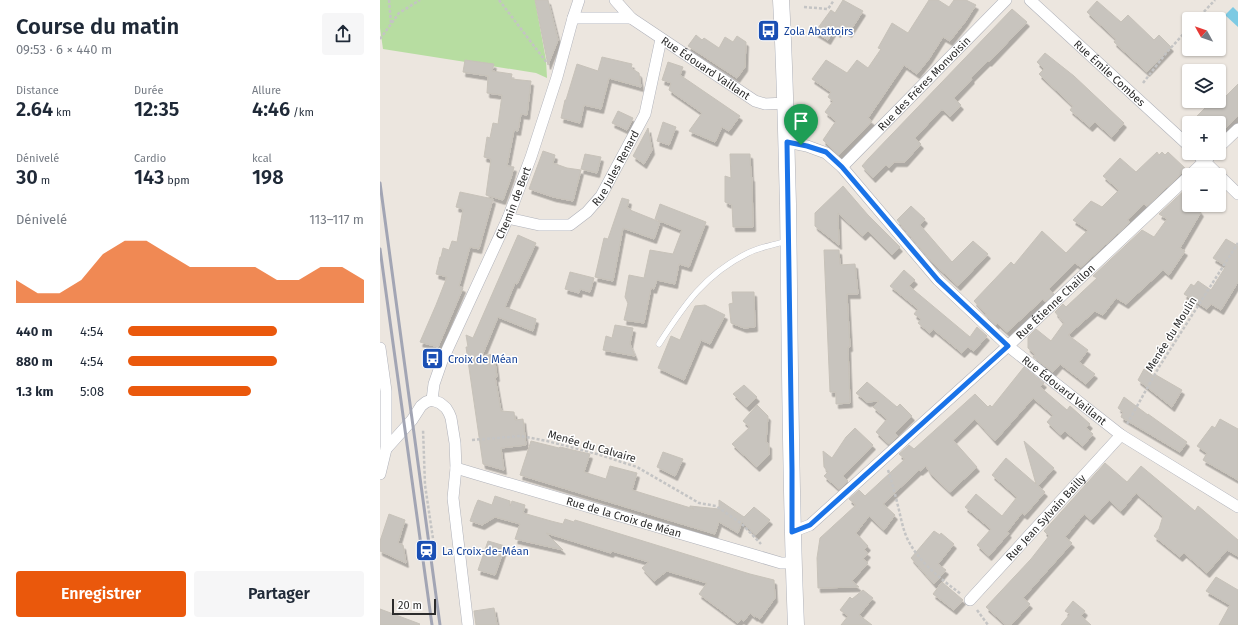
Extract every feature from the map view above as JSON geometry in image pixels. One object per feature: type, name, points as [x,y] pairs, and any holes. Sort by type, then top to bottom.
[{"type":"main road","points":[[781,0],[787,142],[792,532],[796,625]]},
{"type":"street","name":"Chemin de Bert","points":[[432,400],[434,384],[442,361],[508,218],[534,150],[579,0]]},
{"type":"street","name":"Rue Édouard Vaillant","points":[[614,0],[631,18],[755,101],[765,104],[786,103]]},
{"type":"street","name":"Rue des Frères Monvoisin","points":[[842,167],[1006,0]]},
{"type":"street","name":"Rue Émile Combes","points":[[1030,0],[1182,140]]},
{"type":"street","points":[[573,18],[631,18]]},
{"type":"street","name":"Rue Jules Renard","points":[[508,218],[539,225],[570,225],[587,212],[601,196],[645,114],[661,39]]},
{"type":"street","points":[[1226,140],[1238,129]]},
{"type":"street","name":"Rue Édouard Vaillant","points":[[787,142],[826,152],[842,167],[938,280],[1008,346],[1120,434],[1238,507]]},
{"type":"street","name":"Rue Étienne Chaillon","points":[[1198,168],[1206,160]]},
{"type":"street","points":[[1211,160],[1238,194]]},
{"type":"street","name":"Rue Étienne Chaillon","points":[[792,532],[810,525],[1008,346],[1182,183]]},
{"type":"street","points":[[380,348],[386,391],[386,449],[380,474]]},
{"type":"street","points":[[386,449],[412,420],[421,406],[426,402],[432,400],[440,403],[446,408],[452,418],[456,468],[452,498],[468,625]]},
{"type":"street","name":"Rue Jean Sylvain Bailly","points":[[970,600],[1120,434]]},
{"type":"street","name":"Rue de la Croix de Méan","points":[[456,468],[781,563],[794,562]]},
{"type":"lane","points":[[659,344],[685,305],[702,285],[726,266],[749,252],[788,240]]},
{"type":"path","points":[[389,0],[391,24]]},
{"type":"path","points":[[380,39],[399,13],[420,0]]},
{"type":"path","points":[[499,0],[547,63]]},
{"type":"path","points":[[804,7],[828,10],[834,0]]},
{"type":"path","points":[[1204,12],[1215,0]]},
{"type":"path","points":[[1143,84],[1167,52],[1182,36]]},
{"type":"path","name":"Menée du Moulin","points":[[1120,434],[1159,367],[1238,243]]},
{"type":"path","points":[[419,553],[435,552],[425,485],[423,426]]},
{"type":"path","name":"Menée du Calvaire","points":[[472,440],[521,436],[597,454],[637,467],[699,503],[716,506],[742,524],[766,547]]},
{"type":"path","points":[[888,470],[894,486],[908,541],[922,562],[950,586],[970,600],[988,625]]},
{"type":"green space","points":[[380,0],[535,0],[546,60],[547,78],[536,73],[383,49],[380,28]]},
{"type":"water","points":[[1233,7],[1238,12],[1238,27],[1226,16]]},
{"type":"building","points":[[535,0],[548,0],[558,40],[548,65]]},
{"type":"building","points":[[843,0],[863,11],[849,33],[842,28],[838,33],[834,30],[828,40],[815,32],[831,10],[835,13]]},
{"type":"building","points":[[929,0],[938,0],[949,7],[954,0],[966,0],[976,5],[950,41],[943,37],[917,74],[904,65],[868,118],[872,121],[839,155],[823,140],[836,121],[825,112],[833,101],[828,97],[831,92],[812,79],[826,60],[847,73],[857,60],[868,68],[881,49],[878,48],[892,23],[908,33]]},
{"type":"building","points":[[1097,1],[1121,22],[1128,15],[1154,40],[1159,35],[1171,47],[1147,72],[1114,42],[1116,39],[1087,12]]},
{"type":"building","points":[[1012,9],[1027,22],[989,62],[988,61],[971,78],[972,79],[954,98],[961,105],[950,117],[943,110],[941,110],[915,138],[921,144],[905,162],[894,162],[889,168],[886,165],[873,178],[862,166]]},
{"type":"building","points":[[696,35],[702,40],[704,38],[719,48],[725,37],[733,42],[737,36],[746,42],[745,67],[737,78],[688,46]]},
{"type":"building","points":[[1045,53],[1074,76],[1124,123],[1112,137],[1095,122],[1090,127],[1070,110],[1073,106],[1039,74],[1044,69],[1037,62]]},
{"type":"building","points":[[602,57],[632,64],[631,68],[639,73],[641,87],[609,78],[601,109],[584,105],[580,123],[561,118],[565,100],[577,64],[598,71]]},
{"type":"building","points":[[465,60],[494,64],[492,71],[512,74],[511,79],[531,81],[527,115],[521,114],[518,131],[514,130],[507,166],[514,167],[503,200],[486,195],[491,159],[484,157],[487,137],[490,138],[493,123],[498,124],[502,95],[487,93],[488,76],[463,72]]},
{"type":"building","points":[[668,62],[683,67],[680,75],[740,116],[729,131],[722,127],[715,142],[689,131],[702,113],[669,90],[671,83],[662,80]]},
{"type":"building","points":[[1238,84],[1238,116],[1226,127],[1226,116],[1197,116],[1205,108],[1226,108],[1226,96]]},
{"type":"building","points":[[618,111],[633,118],[627,130],[612,123]]},
{"type":"building","points":[[663,122],[676,127],[669,145],[657,141]]},
{"type":"building","points":[[648,128],[652,150],[644,164],[633,156]]},
{"type":"building","points":[[543,151],[555,155],[553,163],[567,168],[581,170],[573,201],[553,197],[529,189]]},
{"type":"building","points":[[1157,152],[1159,155],[1162,152],[1165,155],[1168,152],[1185,168],[1182,168],[1182,173],[1147,206],[1144,204],[1127,220],[1130,222],[1081,267],[1075,263],[1049,289],[1054,294],[1045,302],[1043,299],[1007,332],[985,315],[986,314],[974,301],[1011,262],[1014,265],[1042,231],[1066,253],[1088,230],[1073,220],[1091,201],[1102,207],[1119,190],[1103,176],[1120,158],[1136,172]]},
{"type":"building","points":[[585,154],[601,157],[597,173],[581,169]]},
{"type":"building","points":[[730,154],[750,154],[753,227],[733,227],[732,205],[725,202],[725,176],[731,178]]},
{"type":"building","points":[[843,186],[868,215],[900,247],[892,255],[868,231],[863,236],[838,213],[839,245],[815,226],[815,213]]},
{"type":"building","points":[[460,192],[493,199],[479,249],[470,247],[459,286],[463,288],[438,347],[420,342],[447,277],[436,274],[443,248],[449,250],[452,241],[457,242],[463,209],[456,207]]},
{"type":"building","points":[[1182,193],[1182,212],[1201,212],[1180,248],[1185,251],[1169,275],[1163,270],[1126,304],[1116,298],[1103,315],[1095,311],[1068,335],[1088,350],[1079,362],[1095,374],[1086,384],[1060,364],[1053,372],[1033,357],[1035,354],[1028,348],[1028,337],[1036,329],[1051,341],[1064,323],[1055,312],[1063,304],[1066,307],[1097,278],[1093,276],[1142,230],[1154,237],[1167,219],[1159,214]]},
{"type":"building","points":[[622,198],[629,200],[627,208],[631,209],[630,210],[660,222],[654,239],[623,228],[613,281],[595,277],[604,238],[608,239]]},
{"type":"building","points":[[660,204],[706,222],[689,267],[679,264],[675,284],[657,280],[654,289],[651,288],[644,323],[624,320],[628,303],[625,297],[629,275],[644,278],[650,250],[673,254],[682,230],[655,219]]},
{"type":"building","points":[[911,206],[925,219],[920,225],[952,262],[973,241],[988,254],[958,286],[931,261],[897,220]]},
{"type":"building","points":[[518,235],[536,243],[517,284],[515,283],[505,307],[536,319],[533,331],[498,317],[482,356],[494,354],[497,377],[495,377],[501,411],[514,412],[515,420],[523,419],[526,445],[501,448],[504,470],[483,464],[466,347],[468,347],[466,335],[473,338]]},
{"type":"building","points":[[1226,239],[1238,246],[1238,282],[1221,310],[1211,304],[1207,309],[1184,294],[1191,284],[1194,286],[1198,281],[1211,290],[1226,266],[1213,258]]},
{"type":"building","points":[[824,250],[839,250],[840,265],[855,264],[858,294],[847,294],[850,347],[848,347],[850,403],[836,404],[836,392],[830,392]]},
{"type":"building","points":[[904,270],[915,280],[909,286],[970,337],[977,327],[987,336],[974,351],[968,347],[962,353],[933,329],[930,333],[918,323],[921,319],[914,314],[918,309],[890,286]]},
{"type":"building","points":[[570,272],[594,278],[590,292],[580,289],[579,293],[565,289]]},
{"type":"building","points":[[732,292],[754,292],[755,327],[744,328],[731,323],[729,304],[733,303]]},
{"type":"building","points":[[705,305],[725,315],[710,344],[701,340],[684,380],[658,368],[671,336],[680,340],[695,306]]},
{"type":"building","points":[[615,325],[633,328],[630,344],[635,356],[603,350],[606,336],[612,338]]},
{"type":"building","points":[[1024,367],[1044,383],[1040,387],[1067,410],[1070,406],[1090,424],[1086,428],[1093,434],[1083,446],[1065,431],[1061,435],[1047,422],[1053,415],[1033,398],[995,441],[975,419],[953,440],[977,467],[950,492],[930,473],[926,466],[920,471],[919,470],[883,504],[895,515],[884,530],[869,516],[856,533],[868,546],[864,550],[868,553],[863,559],[868,563],[852,581],[859,587],[818,588],[817,558],[820,538],[856,505],[849,499],[859,490],[865,496],[905,459],[899,454],[909,445],[914,449],[975,394],[988,407],[990,405],[992,407]]},
{"type":"building","points":[[1144,369],[1155,377],[1156,375],[1182,390],[1172,407],[1138,380]]},
{"type":"building","points":[[867,382],[897,407],[900,404],[912,416],[895,433],[898,436],[889,444],[876,432],[887,419],[873,407],[879,401],[867,402],[856,393]]},
{"type":"building","points":[[744,385],[757,397],[747,407],[733,394]]},
{"type":"building","points":[[1124,397],[1187,442],[1180,452],[1121,417],[1123,412],[1118,408]]},
{"type":"building","points":[[757,405],[768,416],[766,442],[769,444],[769,455],[757,467],[732,444],[750,427],[743,421]]},
{"type":"building","points":[[1220,419],[1238,429],[1238,480],[1203,460],[1207,453],[1197,446],[1212,426],[1215,428]]},
{"type":"building","points":[[855,428],[873,445],[843,476],[848,481],[839,489],[824,476],[828,472],[824,467],[823,451],[832,458],[846,437]]},
{"type":"building","points":[[531,441],[590,454],[584,472],[606,479],[610,466],[637,473],[632,490],[694,509],[690,506],[719,509],[719,500],[744,517],[754,507],[770,520],[756,535],[742,522],[738,533],[719,522],[715,534],[520,475]]},
{"type":"building","points":[[1024,441],[1054,468],[1038,486],[1045,492],[1025,515],[1022,513],[1007,532],[1009,533],[989,556],[977,545],[991,529],[965,507],[976,494],[1002,516],[1017,497],[992,475],[1006,458],[1036,484]]},
{"type":"building","points":[[663,452],[683,459],[675,476],[657,467]]},
{"type":"building","points":[[1105,463],[1127,482],[1141,466],[1195,511],[1198,506],[1238,540],[1238,556],[1227,550],[1207,573],[1184,553],[1180,557],[1154,536],[1159,529],[1163,516],[1136,493],[1121,511],[1109,500],[1091,520],[1084,514],[1065,537],[1072,543],[1023,598],[1030,604],[1011,625],[1006,625],[986,607],[1031,559],[1049,536],[1044,531]]},
{"type":"building","points":[[495,496],[510,501],[510,506],[512,501],[525,505],[523,513],[563,524],[565,519],[574,522],[575,520],[774,580],[775,598],[760,619],[750,613],[744,621],[741,619],[738,623],[699,594],[707,583],[667,571],[654,581],[642,568],[649,562],[612,551],[611,553],[546,533],[563,550],[515,539],[520,524],[495,517],[482,525],[470,521],[478,500],[492,505]]},
{"type":"building","points":[[389,514],[405,520],[398,543],[403,545],[406,563],[380,551],[380,541]]},
{"type":"building","points":[[934,531],[940,535],[941,533],[954,544],[938,564],[946,570],[934,584],[911,558]]},
{"type":"building","points":[[488,541],[505,546],[495,575],[478,570]]},
{"type":"building","points":[[1216,577],[1238,590],[1238,625],[1219,625],[1230,605],[1206,591]]},
{"type":"building","points":[[942,582],[963,600],[954,610],[933,594]]},
{"type":"building","points":[[863,590],[873,598],[859,615],[872,625],[841,625],[848,616],[840,610],[850,597],[852,599]]},
{"type":"building","points":[[1073,601],[1085,611],[1081,616],[1091,625],[1061,625],[1070,614],[1065,611]]},
{"type":"building","points":[[494,608],[497,625],[476,625],[474,611]]},
{"type":"building","points":[[380,609],[420,624],[380,625]]},
{"type":"railway","points":[[380,183],[440,625]]},
{"type":"railway","points":[[380,249],[432,625]]},
{"type":"place","name":"Zola Abattoirs","points":[[769,31]]},
{"type":"place","name":"Croix de Méan","points":[[432,359]]},
{"type":"place","name":"La Croix-de-Méan","points":[[426,551]]},
{"type":"route","points":[[787,142],[801,145],[826,152],[842,167],[938,280],[1008,346],[810,525],[792,532],[787,142]]}]
